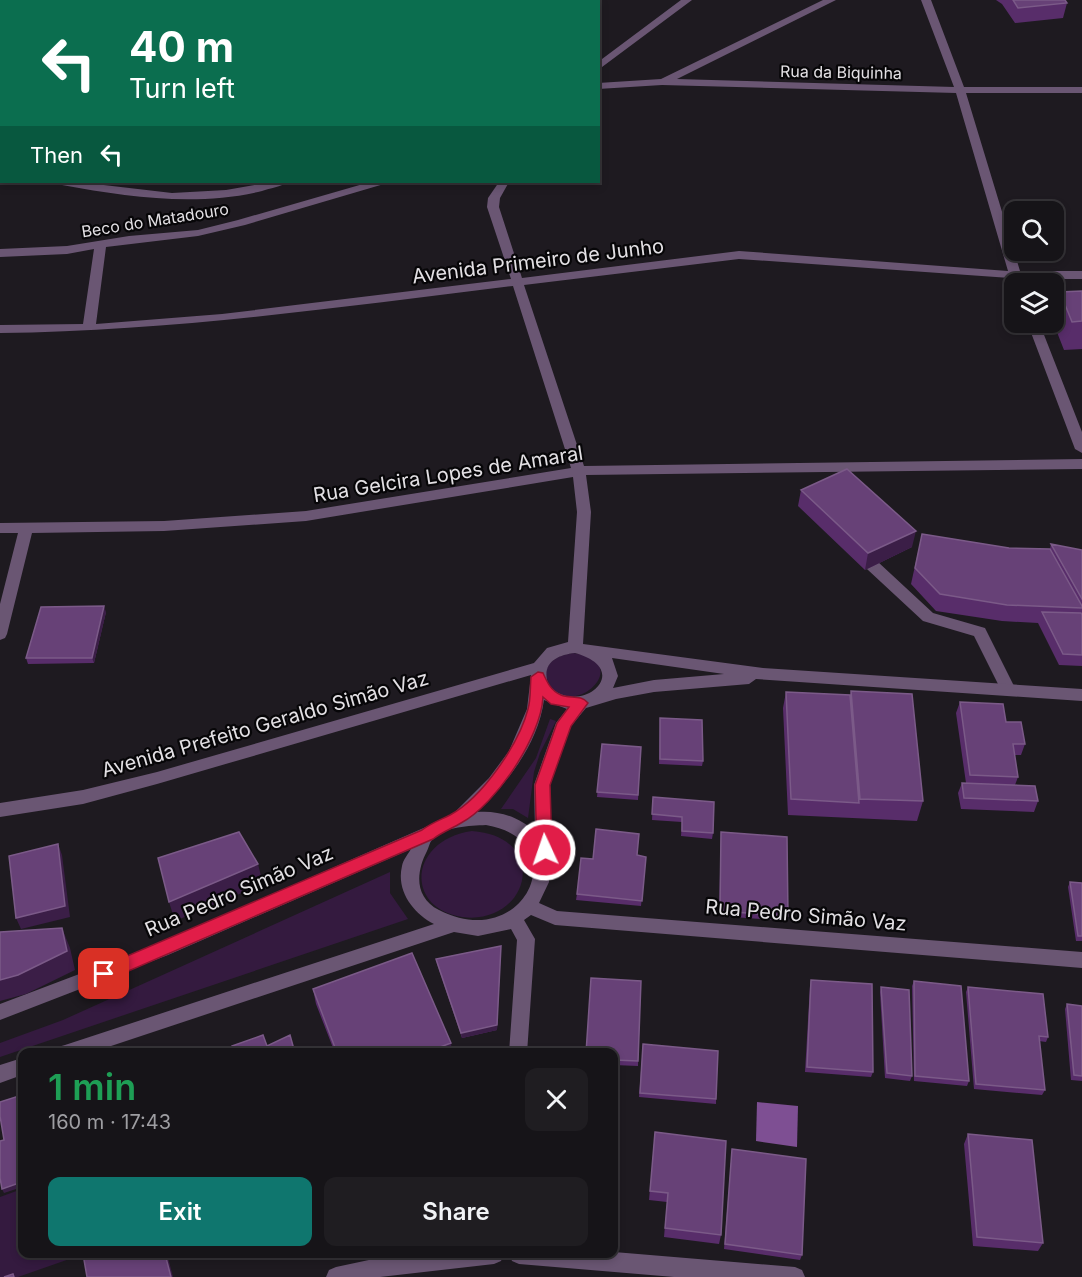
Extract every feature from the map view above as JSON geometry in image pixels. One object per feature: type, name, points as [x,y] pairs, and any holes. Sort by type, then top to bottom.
[{"type":"street","points":[[600,65],[687,0]]},
{"type":"street","points":[[662,82],[831,0]]},
{"type":"street","points":[[926,0],[960,90],[1014,273]]},
{"type":"street","name":"Rua da Biquinha","points":[[600,86],[662,82],[960,90],[1082,90]]},
{"type":"street","points":[[68,183],[170,198],[221,195],[277,183]]},
{"type":"street","name":"Beco do Matadouro","points":[[0,253],[67,250],[208,231],[376,183]]},
{"type":"street","points":[[503,183],[494,198],[493,207],[579,471],[584,512],[580,648]]},
{"type":"street","points":[[89,328],[100,245]]},
{"type":"street","name":"Avenida Primeiro de Junho","points":[[0,329],[89,328],[222,318],[519,284],[739,255],[1004,278]]},
{"type":"street","name":"Avenida Primeiro de Junho","points":[[1064,276],[1082,275]]},
{"type":"street","points":[[1037,333],[1082,449]]},
{"type":"street","name":"Rua Gelcira Lopes de Amaral","points":[[0,528],[164,526],[306,516],[579,471],[1082,464]]},
{"type":"street","points":[[0,634],[26,528]]},
{"type":"street","points":[[845,539],[928,617],[980,632],[1008,690]]},
{"type":"street","points":[[543,869],[539,852],[530,837],[515,825],[496,818],[476,816],[456,819],[440,825],[427,834],[415,850],[408,867],[410,886],[418,903],[432,917],[451,926],[473,930],[494,927],[514,918],[529,906],[539,889],[543,869],[545,850],[542,785],[564,723],[586,702],[609,686],[612,677],[605,660],[580,648]]},
{"type":"street","points":[[456,819],[474,805],[502,774],[525,736],[536,708],[538,672],[552,653],[580,648],[782,676],[1082,695]]},
{"type":"street","points":[[538,672],[540,686],[556,700],[586,702],[621,691],[655,685],[782,676]]},
{"type":"street","name":"Avenida Prefeito Geraldo Simão Vaz","points":[[0,810],[83,797],[158,778],[538,672]]},
{"type":"street","name":"Rua Pedro Simão Vaz","points":[[0,1012],[67,989],[140,959],[427,834]]},
{"type":"street","name":"Rua Pedro Simão Vaz","points":[[529,906],[555,918],[1082,960]]},
{"type":"street","points":[[514,918],[526,939],[518,1048]]},
{"type":"street","points":[[80,1048],[451,926]]},
{"type":"street","points":[[0,1074],[18,1068]]},
{"type":"street","points":[[336,1277],[351,1272],[454,1258]]},
{"type":"street","points":[[567,1258],[795,1277]]},
{"type":"shaded area","points":[[573,653],[592,659],[600,668],[599,678],[592,688],[580,695],[567,696],[554,691],[545,676],[548,666],[554,659]]},
{"type":"shaded area","points":[[550,719],[556,721],[540,753],[534,772],[528,818],[513,809],[501,809],[536,758]]},
{"type":"shaded area","points":[[472,831],[497,837],[514,848],[522,863],[522,880],[516,895],[503,908],[485,916],[462,917],[443,911],[430,901],[423,888],[422,874],[426,860],[436,847],[451,837]]},
{"type":"shaded area","points":[[390,872],[390,893],[408,919],[27,1048],[18,1048],[18,1051],[0,1057],[0,1043],[63,1020]]},
{"type":"shaded area","points":[[757,1102],[798,1106],[797,1147],[756,1141]]},
{"type":"shaded area","points":[[18,1190],[18,1258],[72,1258],[18,1277],[0,1277],[0,1197]]},
{"type":"building","points":[[1013,0],[1065,0],[1067,3],[1018,8]]},
{"type":"building","points":[[1082,291],[1082,321],[1072,322],[1064,302],[1064,292]]},
{"type":"building","points":[[847,469],[916,531],[868,553],[801,490]]},
{"type":"building","points":[[922,534],[1009,548],[1050,549],[1082,608],[1007,605],[940,594],[915,568]]},
{"type":"building","points":[[1051,544],[1082,550],[1082,599]]},
{"type":"building","points":[[104,606],[92,658],[26,658],[41,607]]},
{"type":"building","points":[[1042,612],[1081,613],[1082,655],[1063,654]]},
{"type":"building","points":[[851,691],[912,694],[923,801],[860,799]]},
{"type":"building","points":[[786,692],[850,695],[859,803],[791,799]]},
{"type":"building","points":[[960,702],[1003,704],[1006,722],[1021,722],[1025,744],[1013,744],[1018,777],[970,775]]},
{"type":"building","points":[[660,718],[702,720],[703,761],[660,759]]},
{"type":"building","points":[[602,744],[641,747],[638,795],[597,792]]},
{"type":"building","points":[[962,783],[1035,786],[1038,801],[964,798]]},
{"type":"building","points":[[653,797],[714,802],[713,833],[682,831],[682,817],[652,814]]},
{"type":"building","points":[[596,829],[639,834],[637,855],[646,857],[642,901],[577,894],[581,858],[593,859]]},
{"type":"building","points":[[239,832],[258,864],[169,902],[158,858]]},
{"type":"building","points":[[721,832],[787,837],[788,916],[720,911]]},
{"type":"building","points":[[58,844],[65,906],[16,918],[9,856]]},
{"type":"building","points":[[1070,882],[1082,883],[1082,936],[1078,936]]},
{"type":"building","points":[[62,928],[67,951],[18,975],[0,980],[0,932]]},
{"type":"building","points":[[501,946],[497,1025],[461,1033],[436,959]]},
{"type":"building","points":[[412,953],[451,1043],[438,1048],[335,1048],[313,989]]},
{"type":"building","points":[[591,978],[641,981],[638,1061],[618,1060],[618,1048],[586,1048]]},
{"type":"building","points":[[811,980],[872,984],[873,1072],[807,1067]]},
{"type":"building","points":[[914,981],[961,986],[969,1081],[915,1076]]},
{"type":"building","points":[[881,987],[909,990],[912,1076],[887,1073]]},
{"type":"building","points":[[968,987],[1043,994],[1048,1037],[1039,1036],[1045,1090],[976,1084]]},
{"type":"building","points":[[1067,1004],[1082,1006],[1082,1076],[1074,1075]]},
{"type":"building","points":[[263,1035],[267,1046],[290,1035],[294,1048],[233,1048],[232,1046]]},
{"type":"building","points":[[643,1044],[718,1051],[716,1099],[640,1093]]},
{"type":"building","points":[[18,1096],[18,1183],[2,1189],[0,1141],[4,1140],[0,1102]]},
{"type":"building","points":[[655,1132],[726,1141],[721,1235],[665,1228],[668,1193],[650,1191]]},
{"type":"building","points":[[968,1134],[1032,1140],[1043,1243],[977,1237]]},
{"type":"building","points":[[732,1149],[806,1159],[802,1255],[725,1244]]},
{"type":"building","points":[[84,1258],[166,1258],[171,1277],[87,1277]]},
{"type":"route","points":[[104,974],[427,834],[440,825],[456,819],[474,805],[502,774],[525,736],[536,708],[538,677],[540,686],[556,700],[580,703],[564,723],[542,785],[545,850]]}]
